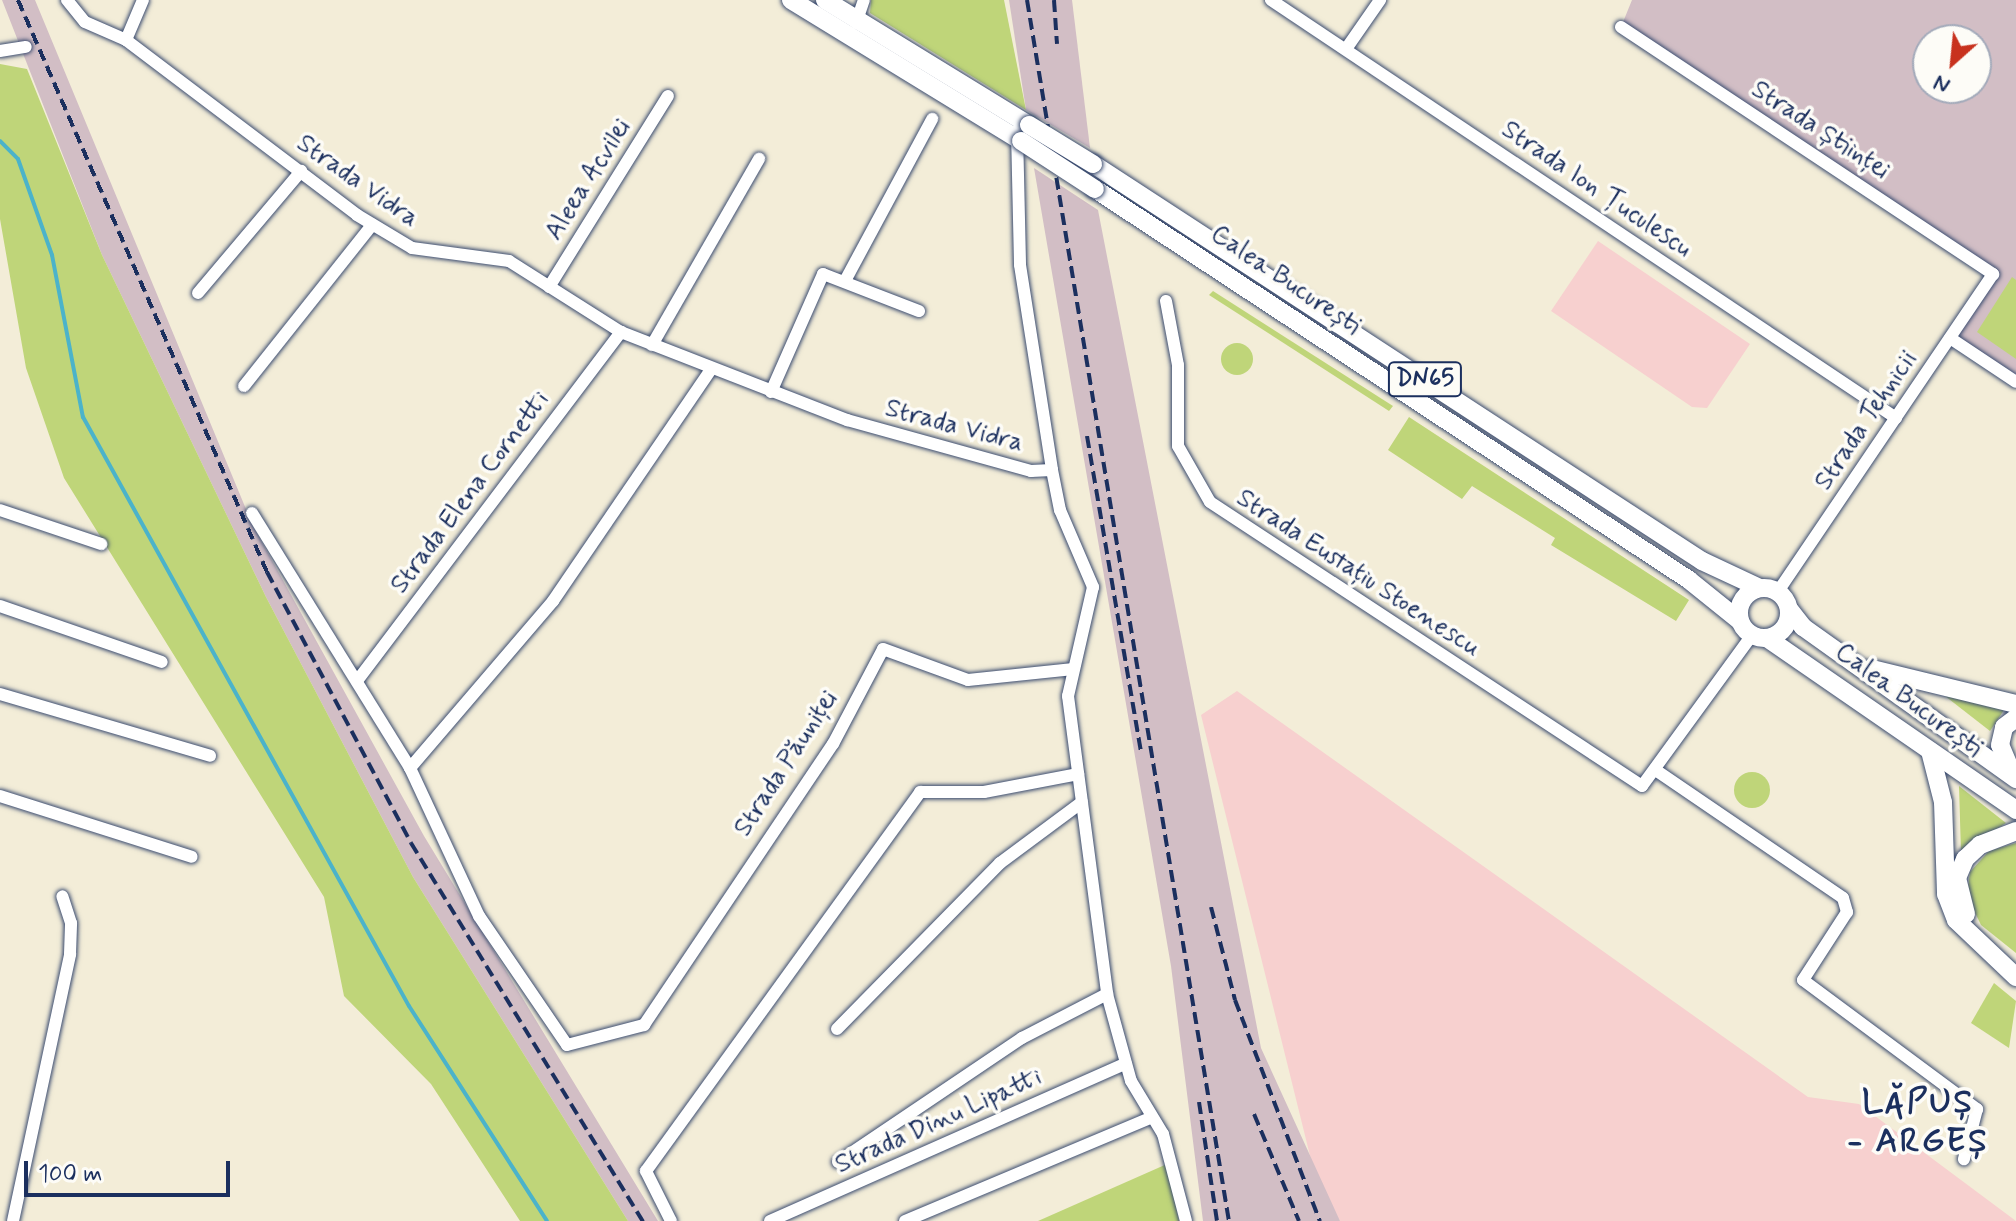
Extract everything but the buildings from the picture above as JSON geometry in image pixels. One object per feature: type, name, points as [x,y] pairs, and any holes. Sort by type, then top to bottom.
[{"type":"main road","name":"Calea București","points":[[791,0],[854,26]]},
{"type":"main road","name":"Calea București","points":[[825,0],[854,26],[1021,131],[1095,189],[1168,234],[1689,580],[1753,631],[2016,810]]},
{"type":"main road","name":"Calea București","points":[[1021,131],[1093,164],[1179,217],[1702,561],[1769,590],[1803,627],[1866,668],[2016,779]]},
{"type":"main road","points":[[1168,234],[1179,217]]},
{"type":"main road","points":[[1769,590],[1741,603],[1753,631],[1786,626],[1789,609]]},
{"type":"main road","points":[[1866,668],[2016,704]]},
{"type":"main road","points":[[2016,718],[2004,727],[2000,745],[2016,779]]},
{"type":"main road","points":[[1929,748],[1943,802],[1946,894],[1964,928],[2016,977]]},
{"type":"main road","points":[[2016,831],[1980,845],[1957,878],[1970,922],[2016,963]]},
{"type":"street","name":"Strada Vidra","points":[[67,0],[85,22],[126,40],[372,225],[412,248],[497,256],[621,332],[710,371],[952,450],[1052,470]]},
{"type":"street","points":[[126,40],[143,0]]},
{"type":"street","points":[[854,26],[864,0]]},
{"type":"street","name":"Strada Ion Țuculescu","points":[[1271,0],[1896,418]]},
{"type":"street","points":[[1346,49],[1380,0]]},
{"type":"street","name":"Strada Științei","points":[[1621,27],[1993,274]]},
{"type":"street","points":[[0,51],[26,47]]},
{"type":"street","name":"Aleea Acvilei","points":[[549,287],[668,96]]},
{"type":"street","points":[[846,279],[932,119]]},
{"type":"street","points":[[1021,131],[1020,265],[1052,470],[1060,510],[1093,587],[1068,696],[1107,994],[1126,1063],[1148,1119],[1163,1134],[1186,1221]]},
{"type":"street","points":[[652,345],[759,159]]},
{"type":"street","points":[[198,293],[301,171]]},
{"type":"street","points":[[244,386],[372,225]]},
{"type":"street","points":[[771,392],[823,274],[846,279],[919,311]]},
{"type":"street","name":"Strada Tehnicii","points":[[1769,590],[1896,418],[1993,274]]},
{"type":"street","name":"Strada Eustațiu Stoenescu","points":[[1166,301],[1178,365],[1178,446],[1210,502],[1642,786],[1657,771]]},
{"type":"street","name":"Strada Elena Cornetti","points":[[357,681],[621,332]]},
{"type":"street","points":[[1950,338],[2016,382]]},
{"type":"street","points":[[252,513],[410,768],[553,601],[710,371]]},
{"type":"street","points":[[0,510],[101,544]]},
{"type":"street","points":[[0,606],[162,662]]},
{"type":"street","points":[[1753,631],[1657,771],[1843,898],[1847,912],[1803,980],[1977,1109],[1964,1159]]},
{"type":"street","name":"Strada Păuniței","points":[[410,768],[458,879],[560,1040],[577,1045],[644,1025],[833,744],[883,649],[968,680],[1073,669]]},
{"type":"street","points":[[0,694],[210,756]]},
{"type":"street","points":[[671,1221],[646,1171],[920,792],[984,792],[1078,774]]},
{"type":"street","points":[[0,796],[192,857]]},
{"type":"street","points":[[837,1029],[1000,863],[1082,802]]},
{"type":"street","points":[[13,1221],[70,954],[71,923],[62,896]]},
{"type":"street","points":[[838,1162],[1022,1038],[1107,994]]},
{"type":"street","name":"Strada Dinu Lipatti","points":[[770,1221],[1126,1063]]},
{"type":"street","points":[[905,1221],[1148,1119]]},
{"type":"shaded area","points":[[2,0],[35,0],[253,526],[424,836],[658,1221],[628,1221],[413,877],[266,597],[102,255]]},
{"type":"shaded area","points":[[1009,0],[1072,0],[1090,148],[1026,110]]},
{"type":"shaded area","points":[[1632,0],[2016,0],[2016,382],[1950,338],[1993,274],[1621,27]]},
{"type":"shaded area","points":[[1034,168],[1098,210],[1261,1048],[1340,1221],[1203,1221],[1171,966]]},
{"type":"shaded area","points":[[1598,241],[1750,344],[1707,408],[1692,407],[1551,311]]},
{"type":"shaded area","points":[[1237,691],[1808,1097],[1859,1104],[2016,1221],[1340,1221],[1317,1184],[1201,715]]},
{"type":"green space","points":[[871,0],[1004,0],[1026,110],[870,13]]},
{"type":"green space","points":[[0,64],[27,69],[102,255],[266,597],[413,877],[628,1221],[520,1221],[431,1084],[344,996],[324,897],[64,478],[26,368],[0,219]]},
{"type":"green space","points":[[2012,277],[2016,280],[2016,359],[1977,332]]},
{"type":"green space","points":[[1213,291],[1393,406],[1389,411],[1209,295]]},
{"type":"green space","points":[[1237,343],[1248,348],[1253,359],[1248,370],[1237,375],[1226,370],[1221,359],[1226,348]]},
{"type":"green space","points":[[1409,417],[1689,600],[1676,621],[1551,545],[1555,538],[1472,486],[1462,499],[1388,450]]},
{"type":"green space","points":[[1936,689],[2004,710],[1990,731]]},
{"type":"green space","points":[[1752,772],[1764,778],[1770,790],[1764,802],[1752,808],[1740,802],[1734,790],[1740,778]]},
{"type":"green space","points":[[1959,786],[2006,823],[1961,852]]},
{"type":"green space","points":[[2016,843],[2016,953],[1981,925],[1967,896],[1970,872],[1989,851]]},
{"type":"green space","points":[[1994,983],[2016,1001],[2009,1048],[1971,1023]]},
{"type":"green space","points":[[1167,1164],[1179,1221],[1038,1221]]},
{"type":"waterway","points":[[0,141],[18,159],[52,255],[83,417],[409,1006],[547,1221]]},
{"type":"railway","points":[[18,0],[267,572],[411,843],[643,1221]]},
{"type":"railway","points":[[1027,0],[1229,1221]]},
{"type":"railway","points":[[1054,0],[1057,44]]},
{"type":"railway","points":[[1087,436],[1141,751]]},
{"type":"railway","points":[[1211,907],[1235,1000],[1320,1221]]},
{"type":"railway","points":[[1199,1102],[1217,1221]]},
{"type":"railway","points":[[1254,1114],[1299,1221]]},
{"type":"district","name":"LĂPUȘ - ARGEȘ","points":[[1918,1122]]}]
